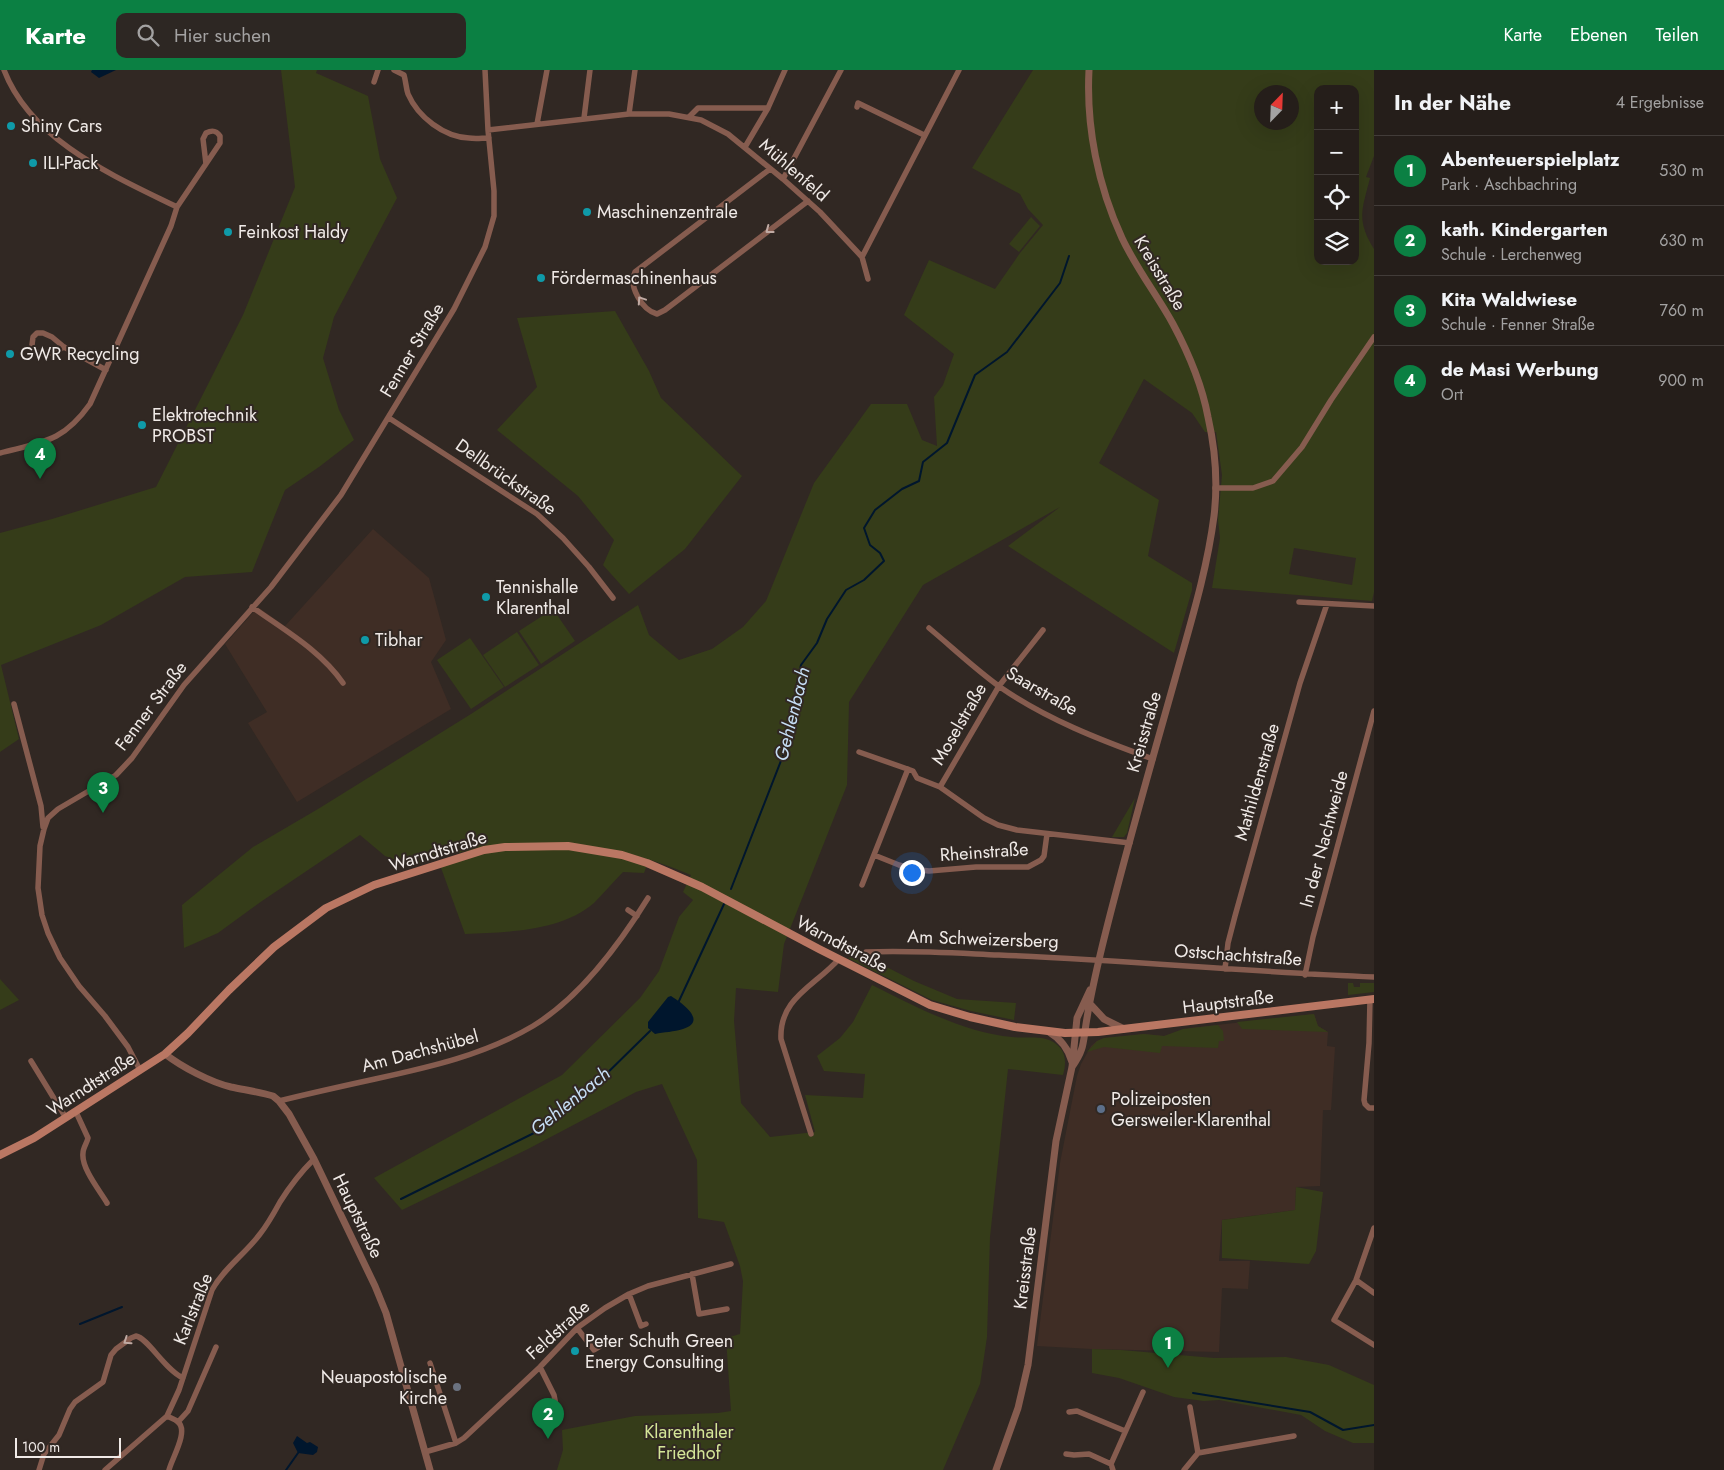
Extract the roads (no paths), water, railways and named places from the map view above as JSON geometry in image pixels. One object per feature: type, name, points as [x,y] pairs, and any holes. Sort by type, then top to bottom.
[{"type":"main road","name":"Warndtstraße","points":[[0,1155],[34,1138],[165,1054],[274,947],[326,908],[374,885],[439,866],[484,850],[505,847],[568,846],[622,855],[647,863],[694,883],[930,1005],[1005,1026],[1048,1032],[1086,1032]]},
{"type":"main road","name":"Hauptstraße","points":[[1086,1032],[1372,999]]},
{"type":"street","points":[[4,70],[18,98],[37,120],[64,144],[104,171],[176,208]]},
{"type":"street","points":[[374,82],[378,70]]},
{"type":"street","points":[[394,70],[404,75],[408,93],[413,104],[425,118],[441,130],[468,138],[489,138]]},
{"type":"street","name":"Fenner Straße","points":[[140,1070],[128,1047],[106,1016],[79,986],[60,958],[48,934],[42,915],[38,888],[40,846],[44,829],[48,818],[58,809],[87,794],[122,769],[132,758],[184,685],[271,587],[341,495],[454,309],[489,238],[494,216],[495,204],[485,70]]},
{"type":"street","points":[[537,124],[547,70]]},
{"type":"street","points":[[584,118],[590,70]]},
{"type":"street","points":[[629,114],[635,70]]},
{"type":"street","points":[[745,147],[768,108],[785,70]]},
{"type":"street","points":[[783,179],[841,70]]},
{"type":"street","points":[[868,279],[862,257],[958,70]]},
{"type":"street","name":"Kreisstraße","points":[[1072,1066],[1084,1046],[1099,960],[1208,554],[1214,513],[1215,488],[1213,447],[1208,416],[1200,386],[1173,324],[1123,240],[1102,186],[1092,136],[1089,101],[1090,70]]},
{"type":"street","points":[[857,107],[858,103],[924,135]]},
{"type":"street","points":[[690,116],[698,108],[768,108]]},
{"type":"street","name":"Mühlenfeld","points":[[488,130],[629,114],[690,116],[716,126],[745,147],[808,201],[862,257]]},
{"type":"street","points":[[0,452],[45,442],[63,433],[79,420],[90,404],[106,370],[120,334],[170,226],[176,208],[206,164],[220,143],[220,136],[217,132],[211,130],[206,132],[203,139],[206,164]]},
{"type":"street","points":[[770,169],[635,272],[632,278],[634,288],[644,306],[652,313],[658,314],[664,310],[808,201]]},
{"type":"street","points":[[64,347],[60,350],[42,354],[35,352],[32,345],[33,337],[43,333],[52,337],[64,347],[106,370]]},
{"type":"street","points":[[1215,488],[1253,488],[1273,481],[1302,447],[1374,337]]},
{"type":"street","name":"Dellbrückstraße","points":[[389,418],[537,514],[563,538],[613,598]]},
{"type":"street","points":[[1299,602],[1374,606]]},
{"type":"street","name":"Mathildenstraße","points":[[1225,969],[1228,943],[1235,916],[1300,683],[1327,604]]},
{"type":"street","points":[[252,608],[317,654],[343,682]]},
{"type":"street","name":"Saarstraße","points":[[929,628],[999,686],[1055,719],[1153,758]]},
{"type":"street","name":"Moselstraße","points":[[940,787],[999,686],[1043,630]]},
{"type":"street","points":[[14,704],[41,806],[44,829]]},
{"type":"street","name":"In der Nachtweide","points":[[1305,974],[1313,937],[1374,711]]},
{"type":"street","name":"Rheinstraße","points":[[859,752],[913,771],[917,778],[940,787],[976,813],[998,825],[1017,830],[1130,843]]},
{"type":"street","points":[[862,885],[908,769]]},
{"type":"street","name":"Rheinstraße","points":[[874,855],[899,865],[929,871],[976,867],[1028,867],[1041,860],[1044,856],[1047,834]]},
{"type":"street","name":"Am Dachshübel","points":[[279,1101],[452,1062],[482,1051],[534,1026],[557,1009],[604,961],[648,898]]},
{"type":"street","points":[[628,910],[637,916]]},
{"type":"street","name":"Am Schweizersberg","points":[[866,952],[897,951],[1099,960]]},
{"type":"street","points":[[811,1134],[781,1039],[780,1028],[782,1017],[794,1000],[839,959]]},
{"type":"street","name":"Ostschachtstraße","points":[[1099,960],[1374,977]]},
{"type":"street","name":"Kreisstraße","points":[[996,1470],[1018,1408],[1028,1364],[1056,1142],[1072,1066],[1077,1018],[1094,982]]},
{"type":"street","points":[[1372,999],[1372,1043],[1364,1100],[1369,1108],[1374,1108]]},
{"type":"street","points":[[1091,1005],[1104,1019],[1124,1029]]},
{"type":"street","points":[[1048,1032],[1056,1036],[1065,1046],[1072,1066]]},
{"type":"street","points":[[165,1054],[176,1062],[213,1080],[229,1086],[266,1094],[279,1101]]},
{"type":"street","points":[[31,1061],[66,1118]]},
{"type":"street","name":"Hauptstraße","points":[[279,1101],[314,1160],[364,1262],[386,1313],[430,1470]]},
{"type":"street","points":[[76,1112],[88,1138],[83,1153],[87,1170],[107,1203]]},
{"type":"street","name":"Karlstraße","points":[[105,1470],[167,1416],[183,1378],[217,1280],[252,1244],[297,1178],[314,1160]]},
{"type":"street","points":[[1374,1228],[1356,1280],[1334,1320],[1374,1345]]},
{"type":"street","name":"Feldstraße","points":[[425,1452],[456,1443],[475,1428],[540,1367],[577,1328],[605,1308],[648,1286],[731,1264]]},
{"type":"street","points":[[692,1274],[699,1314],[727,1309]]},
{"type":"street","points":[[1356,1280],[1374,1293]]},
{"type":"street","points":[[630,1294],[641,1326],[646,1324]]},
{"type":"street","points":[[577,1328],[594,1350],[598,1347]]},
{"type":"street","points":[[39,1470],[44,1454],[59,1435],[70,1409],[75,1402],[104,1382],[111,1355],[130,1338],[136,1336],[144,1339],[162,1362],[176,1375],[183,1378]]},
{"type":"street","name":"Karlstraße","points":[[178,1422],[188,1411],[216,1347]]},
{"type":"street","points":[[430,1363],[456,1443]]},
{"type":"street","points":[[540,1367],[554,1395],[558,1415]]},
{"type":"street","points":[[1066,1454],[1088,1454],[1112,1467],[1125,1431],[1143,1392]]},
{"type":"street","points":[[1190,1407],[1198,1453]]},
{"type":"street","points":[[1069,1412],[1077,1411],[1125,1431]]},
{"type":"street","points":[[167,1416],[178,1422],[182,1428],[182,1435],[169,1470]]},
{"type":"street","points":[[1184,1470],[1198,1453],[1279,1442],[1294,1436]]},
{"type":"water","points":[[92,70],[116,70],[99,78],[91,72]]},
{"type":"water","points":[[671,996],[686,1007],[693,1017],[693,1021],[690,1026],[683,1029],[655,1034],[648,1028],[648,1022],[668,997]]},
{"type":"water","points":[[297,1436],[307,1443],[310,1442],[318,1447],[317,1452],[313,1455],[298,1453],[293,1443]]},
{"type":"waterway","name":"Gehlenbach","points":[[731,889],[784,753],[793,715],[799,702],[797,685],[801,665],[817,643],[827,619],[846,590],[864,580],[884,561],[880,553],[870,545],[864,528],[875,510],[902,489],[919,481],[923,462],[947,443],[975,375],[1007,352],[1060,283],[1069,256]]},
{"type":"waterway","name":"Gehlenbach","points":[[679,1001],[724,904]]},
{"type":"waterway","name":"Gehlenbach","points":[[401,1199],[534,1133],[591,1089],[650,1031]]},
{"type":"waterway","name":"Gehlenbach","points":[[80,1324],[122,1307]]},
{"type":"waterway","points":[[1193,1393],[1310,1412],[1343,1430],[1374,1425]]},
{"type":"waterway","name":"Gehlenbach","points":[[286,1470],[298,1453]]},
{"type":"place","name":"Shiny Cars","points":[[11,126]]},
{"type":"place","name":"ILI-Pack","points":[[33,163]]},
{"type":"place","name":"Maschinenzentrale","points":[[587,212]]},
{"type":"place","name":"Feinkost Haldy","points":[[228,232]]},
{"type":"place","name":"Fördermaschinenhaus","points":[[541,278]]},
{"type":"place","name":"GWR Recycling","points":[[10,354]]},
{"type":"place","name":"Elektrotechnik PROBST","points":[[142,425]]},
{"type":"place","name":"de Masi Werbung","points":[[40,479]]},
{"type":"place","name":"Tennishalle Klarenthal","points":[[486,597]]},
{"type":"place","name":"Tibhar","points":[[365,640]]},
{"type":"place","name":"Kita Waldwiese","points":[[103,813]]},
{"type":"place","name":"Polizeiposten Gersweiler-Klarenthal","points":[[1101,1109]]},
{"type":"place","name":"Peter Schuth Green Energy Consulting","points":[[575,1351]]},
{"type":"place","name":"Abenteuerspielplatz","points":[[1168,1368]]},
{"type":"place","name":"Neuapostolische Kirche","points":[[457,1387]]},
{"type":"place","name":"kath. Kindergarten","points":[[548,1439]]},
{"type":"park label","name":"Klarenthaler Friedhof","points":[[689,1442]]}]
